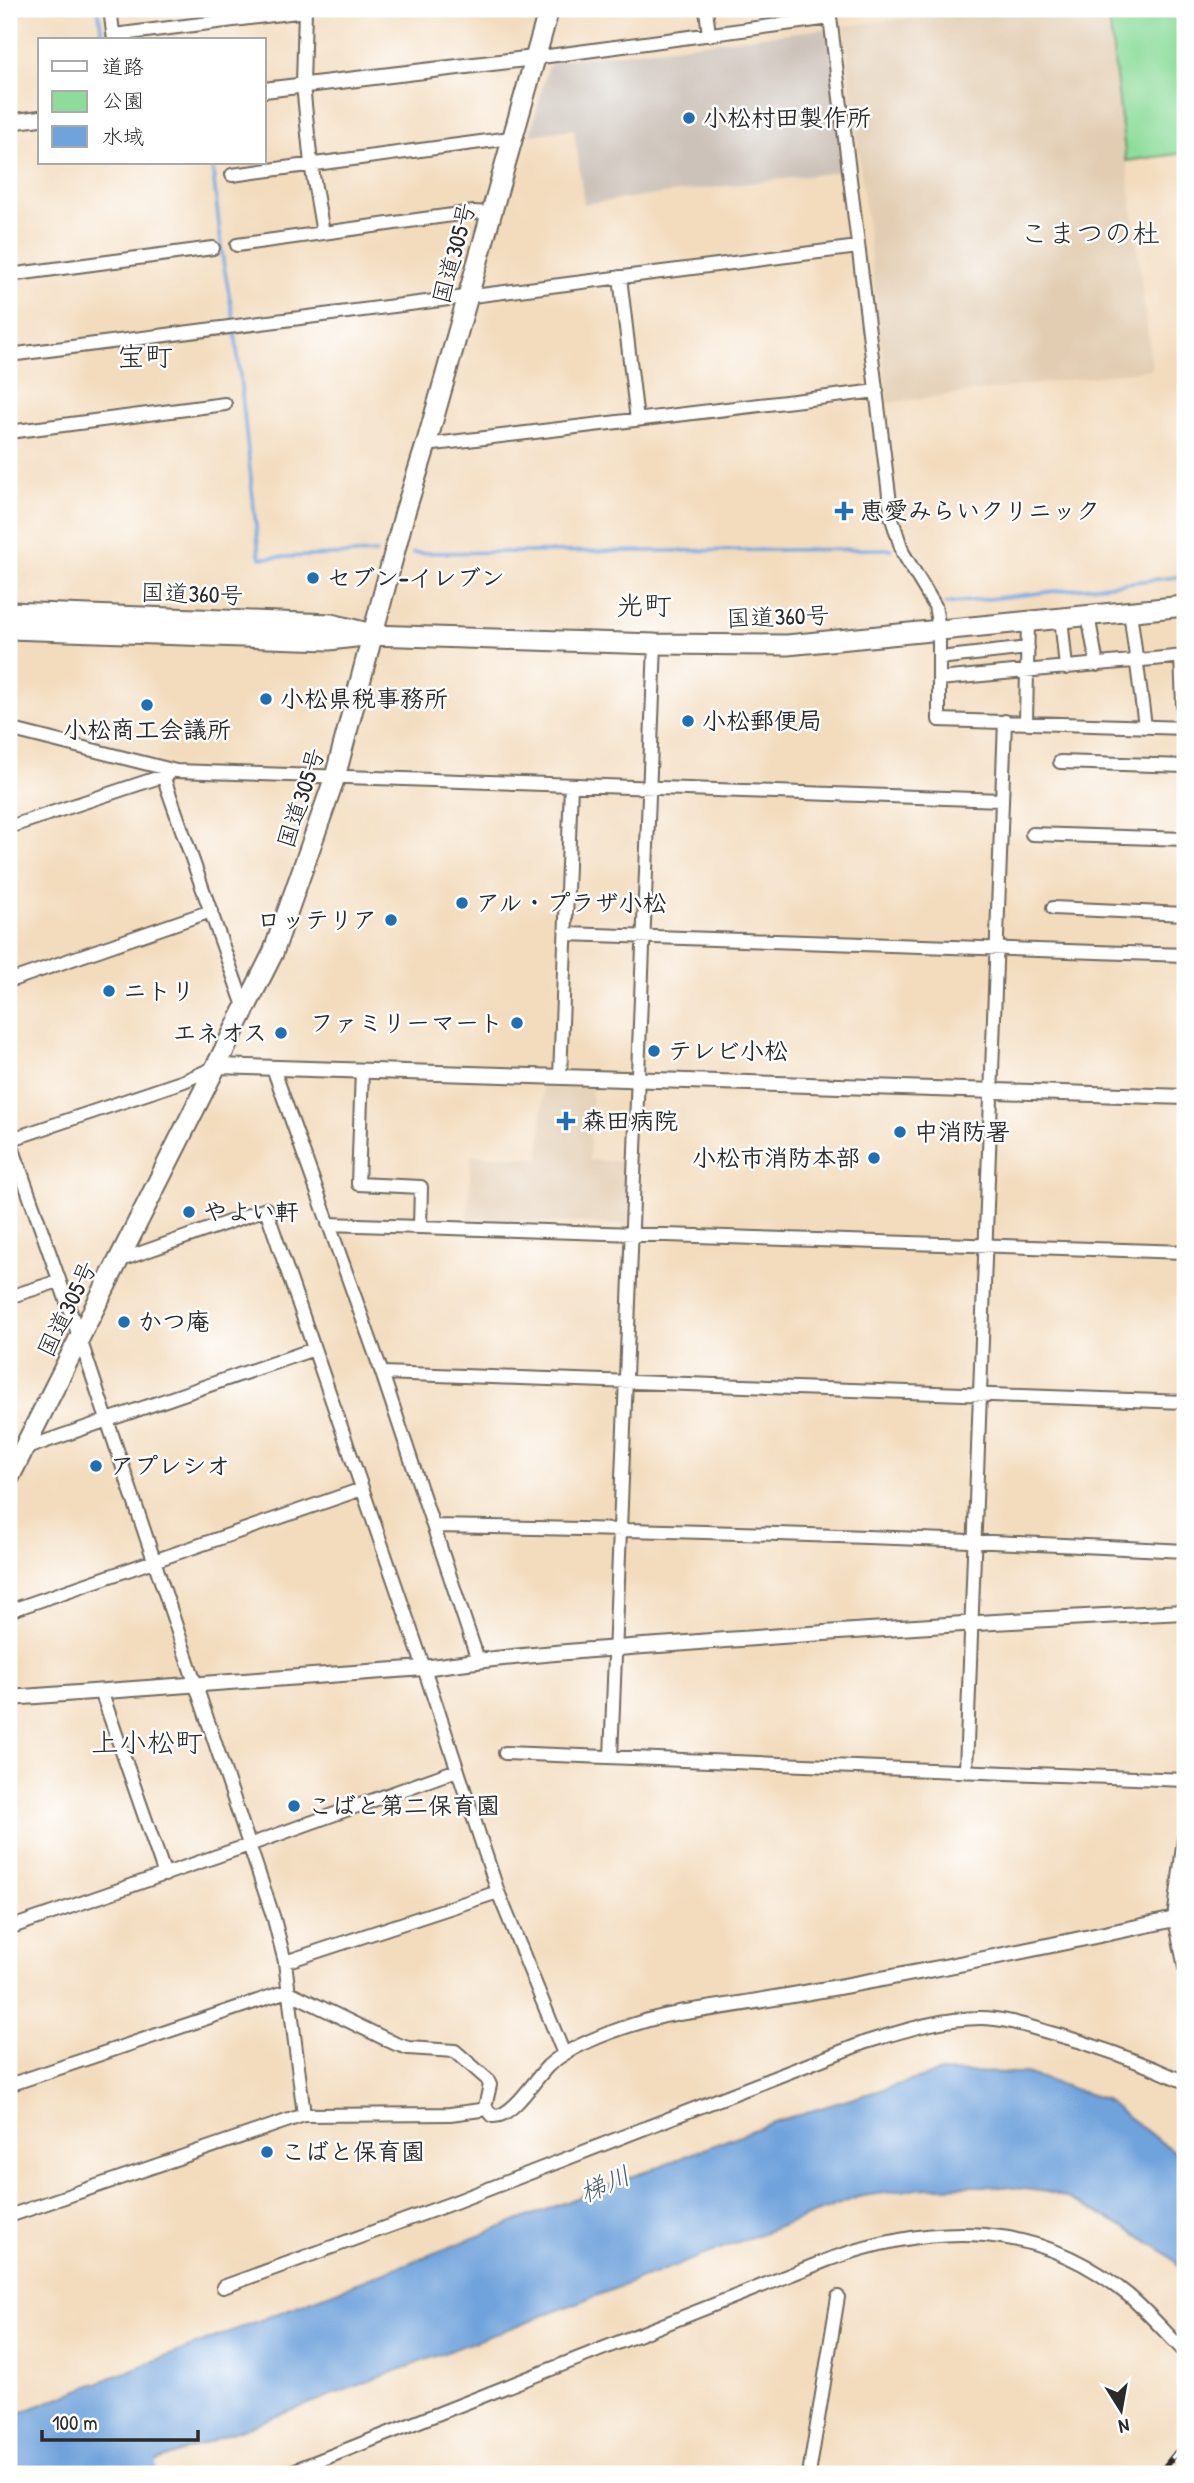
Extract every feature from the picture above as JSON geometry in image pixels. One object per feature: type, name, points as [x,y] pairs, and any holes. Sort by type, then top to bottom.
[{"type":"highway","name":"国道305号","points":[[9,1478],[16,1451],[80,1339],[273,953],[335,777],[405,512],[549,9]]},
{"type":"highway","name":"国道360号","points":[[9,629],[329,640],[372,635],[655,644],[787,645],[1185,606]]},
{"type":"highway","name":"国道360号","points":[[9,612],[331,624],[372,635]]},
{"type":"street","points":[[110,9],[114,38],[305,10],[303,85],[311,164],[323,233]]},
{"type":"street","points":[[706,9],[709,34]]},
{"type":"street","points":[[266,90],[534,58],[709,34],[830,13],[892,519],[897,539],[909,565],[935,606],[939,628],[939,658],[939,679],[939,720],[1184,728],[1183,657],[939,679]]},
{"type":"street","points":[[9,121],[38,118]]},
{"type":"street","points":[[232,175],[511,138]]},
{"type":"street","points":[[237,244],[474,212],[490,213]]},
{"type":"street","points":[[9,355],[858,247]]},
{"type":"street","points":[[9,275],[213,248]]},
{"type":"street","points":[[620,277],[637,420]]},
{"type":"street","points":[[426,444],[877,391]]},
{"type":"street","points":[[9,432],[226,404]]},
{"type":"street","points":[[1130,611],[1145,726]]},
{"type":"street","points":[[1088,615],[1097,665]]},
{"type":"street","points":[[1061,617],[1066,668]]},
{"type":"street","points":[[1026,722],[1028,620]]},
{"type":"street","points":[[611,1757],[655,644]]},
{"type":"street","points":[[939,658],[1028,648]]},
{"type":"street","points":[[966,1770],[1004,721]]},
{"type":"street","points":[[9,729],[176,771],[1002,800]]},
{"type":"street","points":[[1060,762],[1185,766]]},
{"type":"street","points":[[9,827],[176,771]]},
{"type":"street","points":[[163,776],[244,1009]]},
{"type":"street","points":[[560,1077],[571,785]]},
{"type":"street","points":[[1032,834],[1185,839]]},
{"type":"street","points":[[1053,908],[1185,914]]},
{"type":"street","points":[[9,981],[211,911]]},
{"type":"street","points":[[566,934],[1185,955]]},
{"type":"street","points":[[304,2115],[285,1962],[274,1919],[80,1339],[9,1139],[184,1081],[218,1066],[1185,1097]]},
{"type":"street","points":[[273,1068],[382,1373],[478,1660]]},
{"type":"street","points":[[362,1070],[358,1184],[421,1187],[420,1227]]},
{"type":"street","points":[[118,1261],[267,1209],[498,1892],[564,2054]]},
{"type":"street","points":[[328,1224],[1185,1252]]},
{"type":"street","points":[[9,1297],[59,1281]]},
{"type":"street","points":[[16,1451],[314,1349]]},
{"type":"street","points":[[382,1373],[1185,1402]]},
{"type":"street","points":[[9,1611],[362,1489]]},
{"type":"street","points":[[434,1526],[974,1540],[1185,1551]]},
{"type":"street","points":[[9,1698],[424,1668],[478,1660],[615,1648],[972,1622],[1185,1612]]},
{"type":"street","points":[[101,1691],[165,1875]]},
{"type":"street","points":[[505,1753],[1185,1780]]},
{"type":"street","points":[[9,1928],[457,1770]]},
{"type":"street","points":[[1185,1838],[1180,1911],[1185,1968]]},
{"type":"street","points":[[285,1962],[498,1892]]},
{"type":"street","points":[[485,2107],[493,2116],[503,2116],[548,2067],[564,2054],[633,2024],[680,2012],[789,1997],[978,1961],[1180,1911]]},
{"type":"street","points":[[9,2085],[287,1991],[396,2044],[408,2048],[455,2051],[487,2079],[490,2085],[485,2107],[481,2110],[450,2114],[304,2115],[9,2217]]},
{"type":"street","points":[[223,2287],[455,2202],[866,2042],[910,2029],[984,2018],[1019,2024],[1099,2046],[1185,2082]]},
{"type":"street","points":[[285,2474],[830,2259],[902,2238],[935,2234],[1004,2237],[1083,2263],[1129,2296],[1185,2351]]},
{"type":"street","points":[[809,2474],[838,2297]]},
{"type":"shaded area","points":[[979,9],[1108,9],[1152,369],[888,403],[844,26]]},
{"type":"shaded area","points":[[824,29],[829,33],[845,171],[584,204],[574,129],[530,135],[548,67],[554,61]]},
{"type":"shaded area","name":"森田病院","points":[[543,1086],[592,1087],[589,1160],[631,1162],[628,1225],[468,1219],[471,1155],[540,1158]]},
{"type":"green space","name":"こまつの杜","points":[[1108,9],[1185,9],[1185,153],[1126,161]]},
{"type":"water","points":[[940,2072],[1026,2073],[1104,2099],[1185,2160],[1185,2272],[1164,2252],[1121,2225],[1089,2208],[1046,2192],[975,2186],[905,2190],[858,2197],[123,2474],[9,2474],[9,2417],[774,2122]]},
{"type":"waterway","points":[[98,9],[103,38]]},
{"type":"waterway","points":[[212,164],[223,261],[234,321]]},
{"type":"waterway","points":[[235,330],[261,558],[376,553]]},
{"type":"waterway","points":[[413,553],[891,549]]},
{"type":"waterway","points":[[945,604],[1185,576]]},
{"type":"waterway","points":[[143,2440],[148,2474]]},
{"type":"railway","points":[[1159,2474],[1185,2442]]},
{"type":"railway","points":[[1176,2474],[1185,2463]]},
{"type":"place","name":"小松村田製作所","points":[[689,118]]},
{"type":"place","name":"恵愛みらいクリニック","points":[[844,511]]},
{"type":"place","name":"セブン-イレブン","points":[[313,578]]},
{"type":"place","name":"小松県税事務所","points":[[266,699]]},
{"type":"place","name":"小松商工会議所","points":[[147,705]]},
{"type":"place","name":"小松郵便局","points":[[688,721]]},
{"type":"place","name":"アル・プラザ小松","points":[[462,903]]},
{"type":"place","name":"ロッテリア","points":[[391,920]]},
{"type":"place","name":"ニトリ","points":[[109,991]]},
{"type":"place","name":"ファミリーマート","points":[[517,1023]]},
{"type":"place","name":"エネオス","points":[[281,1033]]},
{"type":"place","name":"テレビ小松","points":[[654,1051]]},
{"type":"place","name":"森田病院","points":[[566,1121]]},
{"type":"place","name":"中消防署","points":[[900,1132]]},
{"type":"place","name":"小松市消防本部","points":[[874,1158]]},
{"type":"place","name":"やよい軒","points":[[189,1212]]},
{"type":"place","name":"かつ庵","points":[[124,1322]]},
{"type":"place","name":"アプレシオ","points":[[96,1466]]},
{"type":"place","name":"こばと第二保育園","points":[[294,1806]]},
{"type":"place","name":"こばと保育園","points":[[267,2152]]},
{"type":"district","name":"こまつの杜","points":[[1090,233]]},
{"type":"district","name":"宝町","points":[[145,356]]},
{"type":"district","name":"光町","points":[[644,605]]},
{"type":"district","name":"上小松町","points":[[147,1742]]},
{"type":"water label","name":"梯川","points":[[605,2184]]}]
